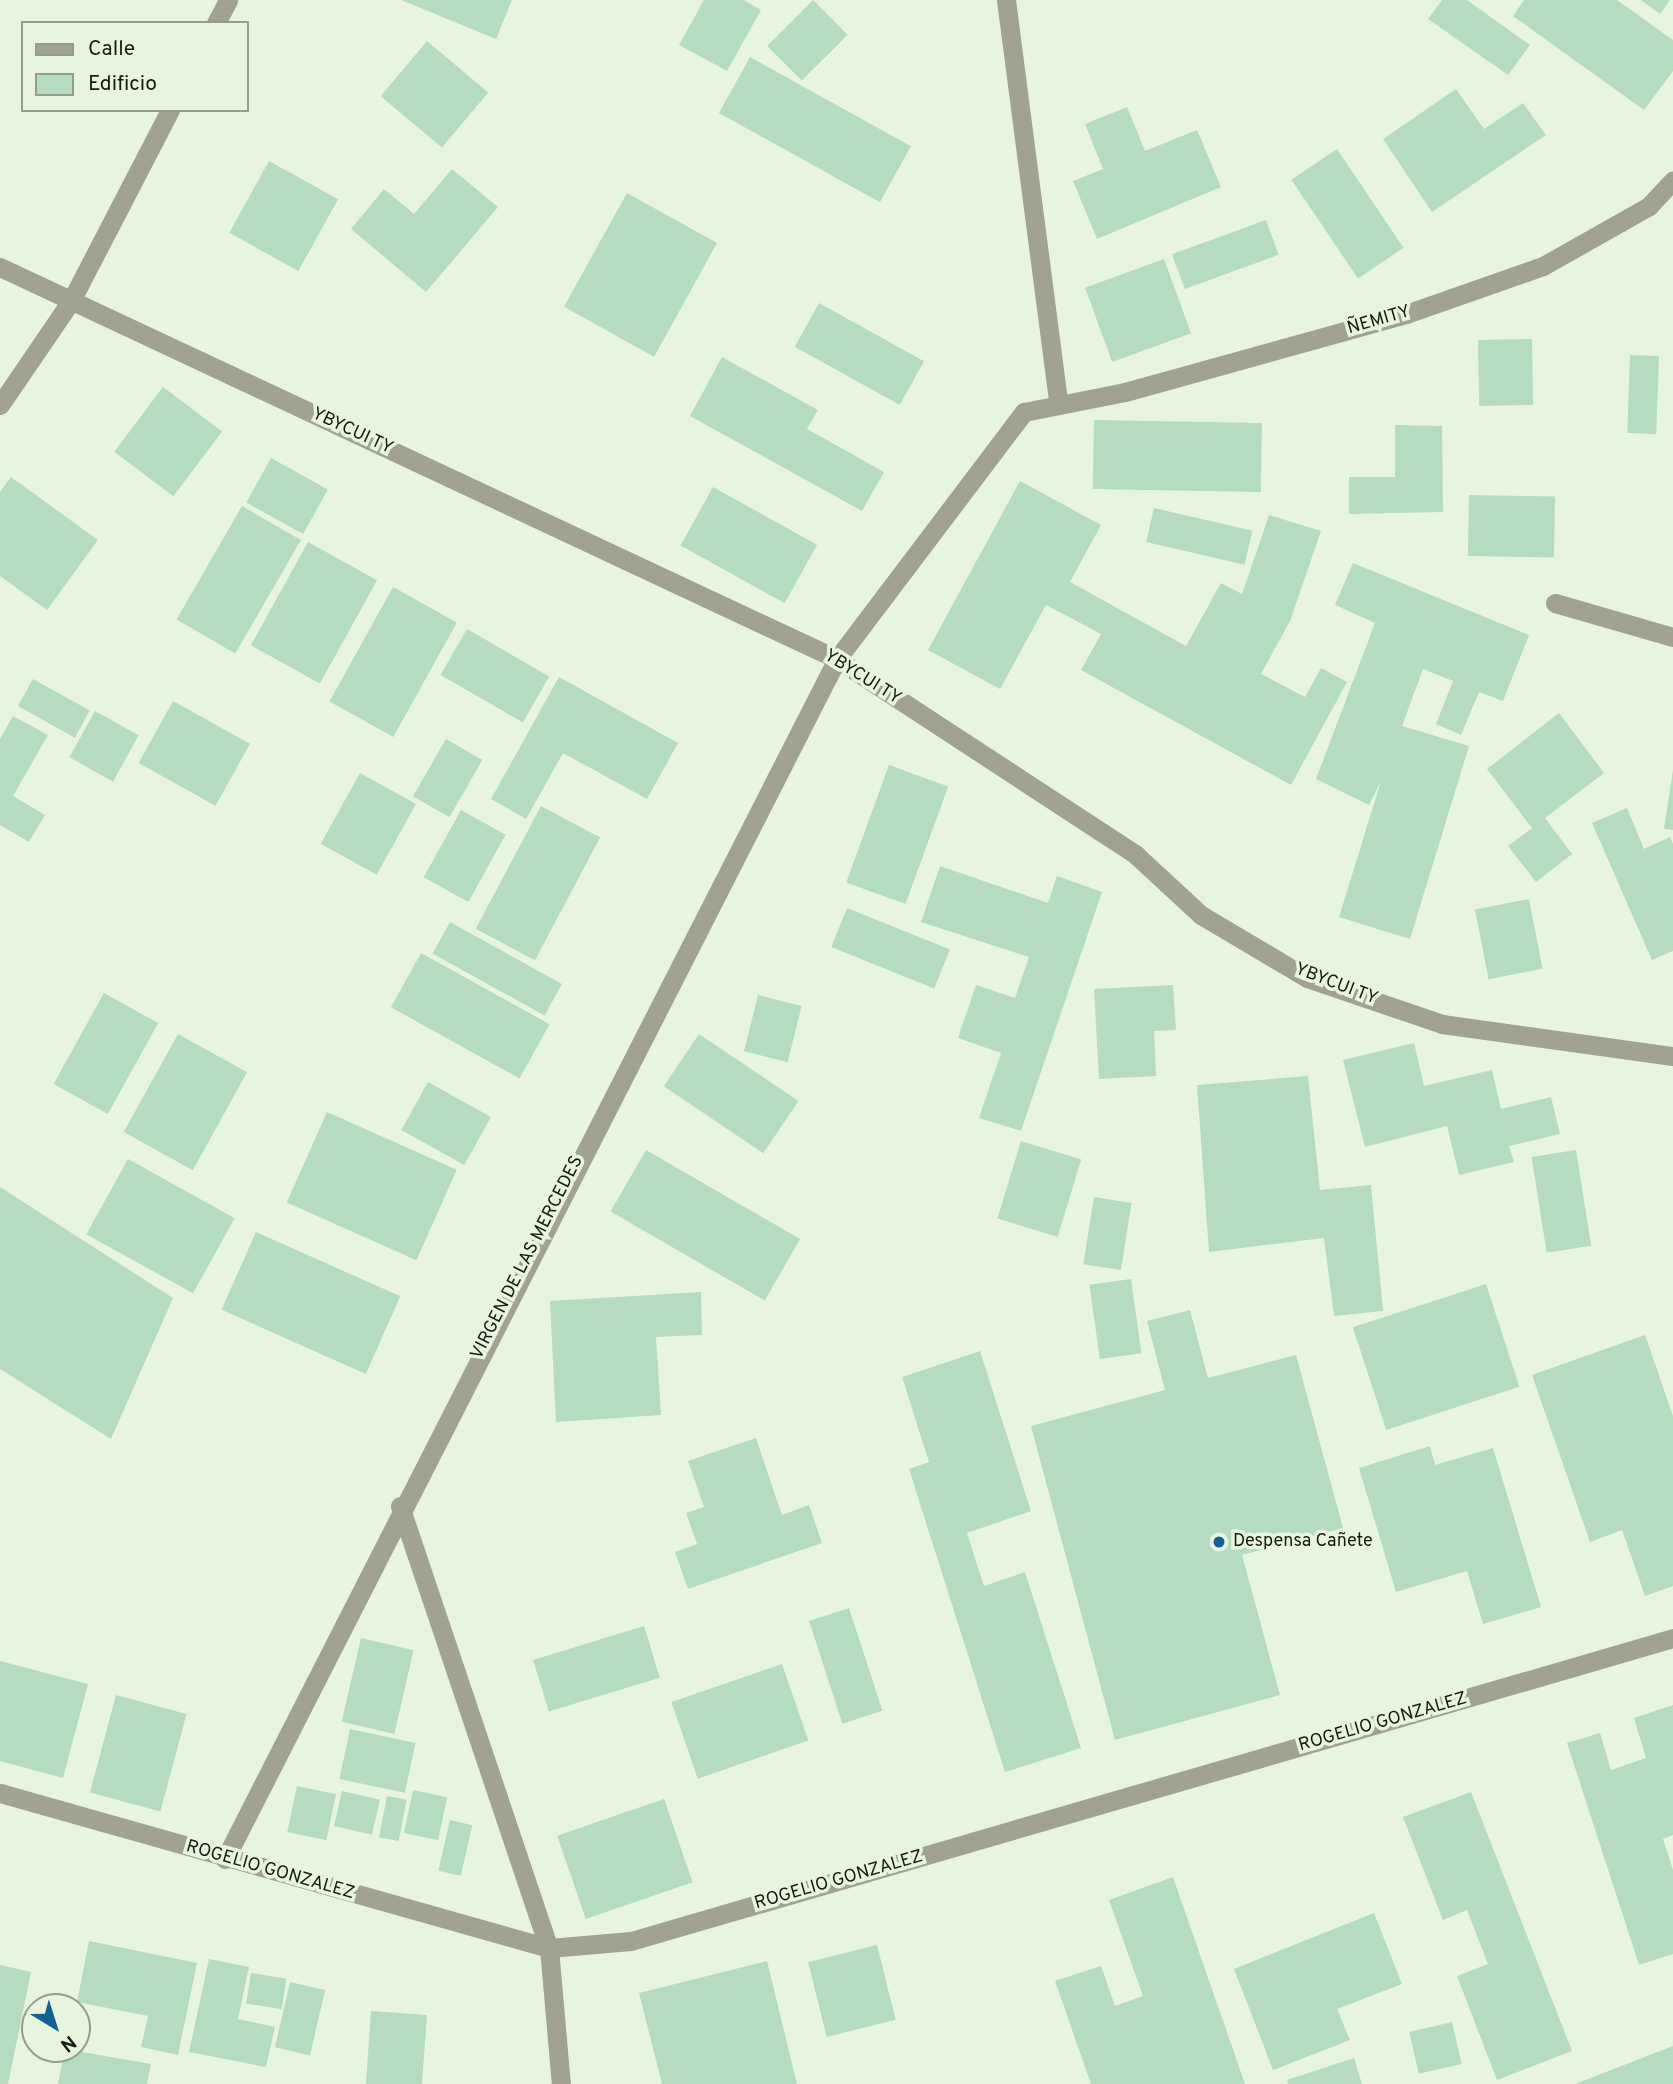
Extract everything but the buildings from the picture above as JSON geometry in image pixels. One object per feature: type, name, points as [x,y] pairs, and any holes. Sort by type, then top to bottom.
[{"type":"street","points":[[217,21],[228,0]]},
{"type":"street","points":[[1006,0],[1058,401]]},
{"type":"street","points":[[0,405],[71,301],[169,112]]},
{"type":"street","name":"ÑEMITY","points":[[837,659],[1024,412],[1058,401],[1125,392],[1406,314],[1543,266],[1649,206],[1673,180]]},
{"type":"street","name":"YBYCUI TY","points":[[0,267],[837,659],[1136,855],[1201,915],[1307,978],[1442,1024],[1673,1056]]},
{"type":"street","points":[[1555,603],[1673,637]]},
{"type":"street","name":"VIRGEN DE LAS MERCEDES","points":[[225,1859],[400,1506],[837,659]]},
{"type":"street","points":[[400,1506],[549,1948],[561,2084]]},
{"type":"street","name":"ROGELIO GONZALEZ","points":[[0,1793],[225,1859],[549,1948],[631,1941],[1673,1638]]},
{"type":"place","name":"Despensa Cañete","points":[[1219,1542]]}]
